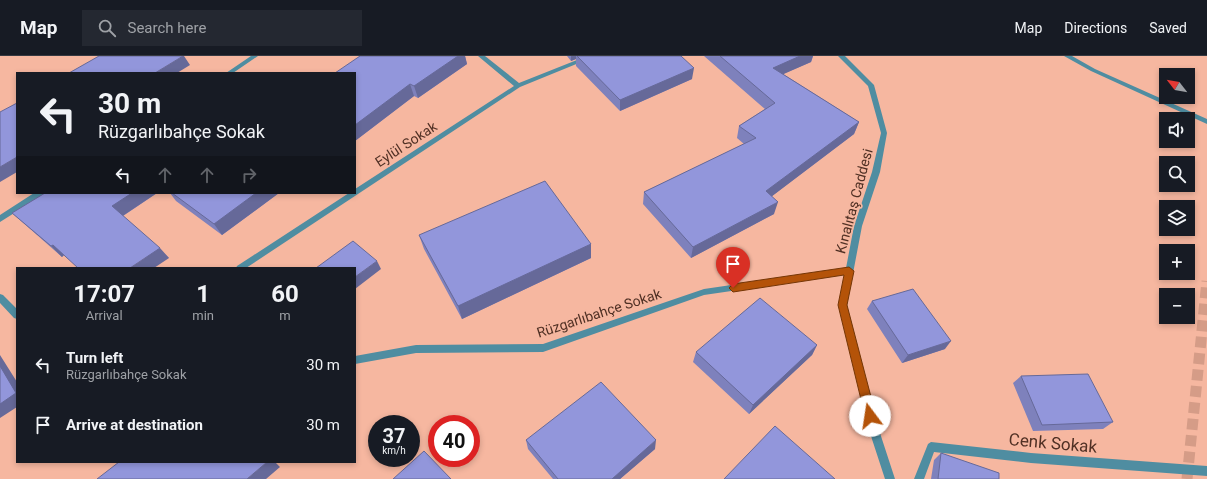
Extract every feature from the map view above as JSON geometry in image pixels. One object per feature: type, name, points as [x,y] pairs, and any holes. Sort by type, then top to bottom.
[{"type":"street","points":[[231,72],[255,56]]},
{"type":"street","points":[[481,56],[518,86]]},
{"type":"street","name":"Eylül Sokak","points":[[356,192],[518,86],[593,56]]},
{"type":"street","name":"Kınalıtaş Caddesi","points":[[841,56],[871,85],[884,133],[876,172],[858,226],[842,305],[874,430],[890,479]]},
{"type":"street","points":[[1067,56],[1093,70],[1207,122]]},
{"type":"street","points":[[0,219],[38,194]]},
{"type":"street","name":"Eylül Sokak","points":[[242,267],[353,194]]},
{"type":"street","name":"Rüzgarlıbahçe Sokak","points":[[356,360],[416,349],[543,348],[704,292],[849,271]]},
{"type":"street","points":[[0,297],[16,314]]},
{"type":"street","name":"Cenk Sokak","points":[[919,479],[931,447],[1031,458],[1207,471]]},
{"type":"building","points":[[99,56],[183,56],[157,72],[71,72]]},
{"type":"building","points":[[360,56],[458,56],[414,86],[410,84],[356,124],[356,72],[336,72]]},
{"type":"building","points":[[577,56],[681,56],[694,68],[620,100]]},
{"type":"building","points":[[720,56],[800,56],[773,68],[859,122],[766,191],[778,202],[693,247],[644,192],[756,138],[739,126],[775,103]]},
{"type":"building","points":[[16,104],[16,158],[0,167],[0,112]]},
{"type":"building","points":[[545,181],[591,244],[458,306],[419,235]]},
{"type":"building","points":[[43,194],[130,194],[112,206],[160,248],[132,267],[77,267],[53,245],[51,246],[12,213]]},
{"type":"building","points":[[173,194],[255,194],[214,224]]},
{"type":"building","points":[[353,241],[377,261],[356,276],[356,267],[317,267]]},
{"type":"building","points":[[913,289],[951,341],[908,355],[872,301]]},
{"type":"building","points":[[760,298],[817,345],[753,405],[696,352]]},
{"type":"building","points":[[0,366],[16,393],[0,404]]},
{"type":"building","points":[[1088,374],[1113,422],[1042,425],[1021,376]]},
{"type":"building","points":[[601,382],[656,440],[612,479],[558,479],[526,440]]},
{"type":"building","points":[[775,426],[835,479],[724,479]]},
{"type":"building","points":[[424,451],[428,455],[428,467],[439,467],[451,479],[393,479],[406,467],[420,467],[420,455]]},
{"type":"building","points":[[941,453],[999,473],[999,479],[938,479]]},
{"type":"building","points":[[118,463],[266,463],[247,479],[97,479]]},
{"type":"tunnel","points":[[1187,479],[1207,281]]},
{"type":"route","points":[[733,288],[849,271],[842,305],[870,416]]}]
